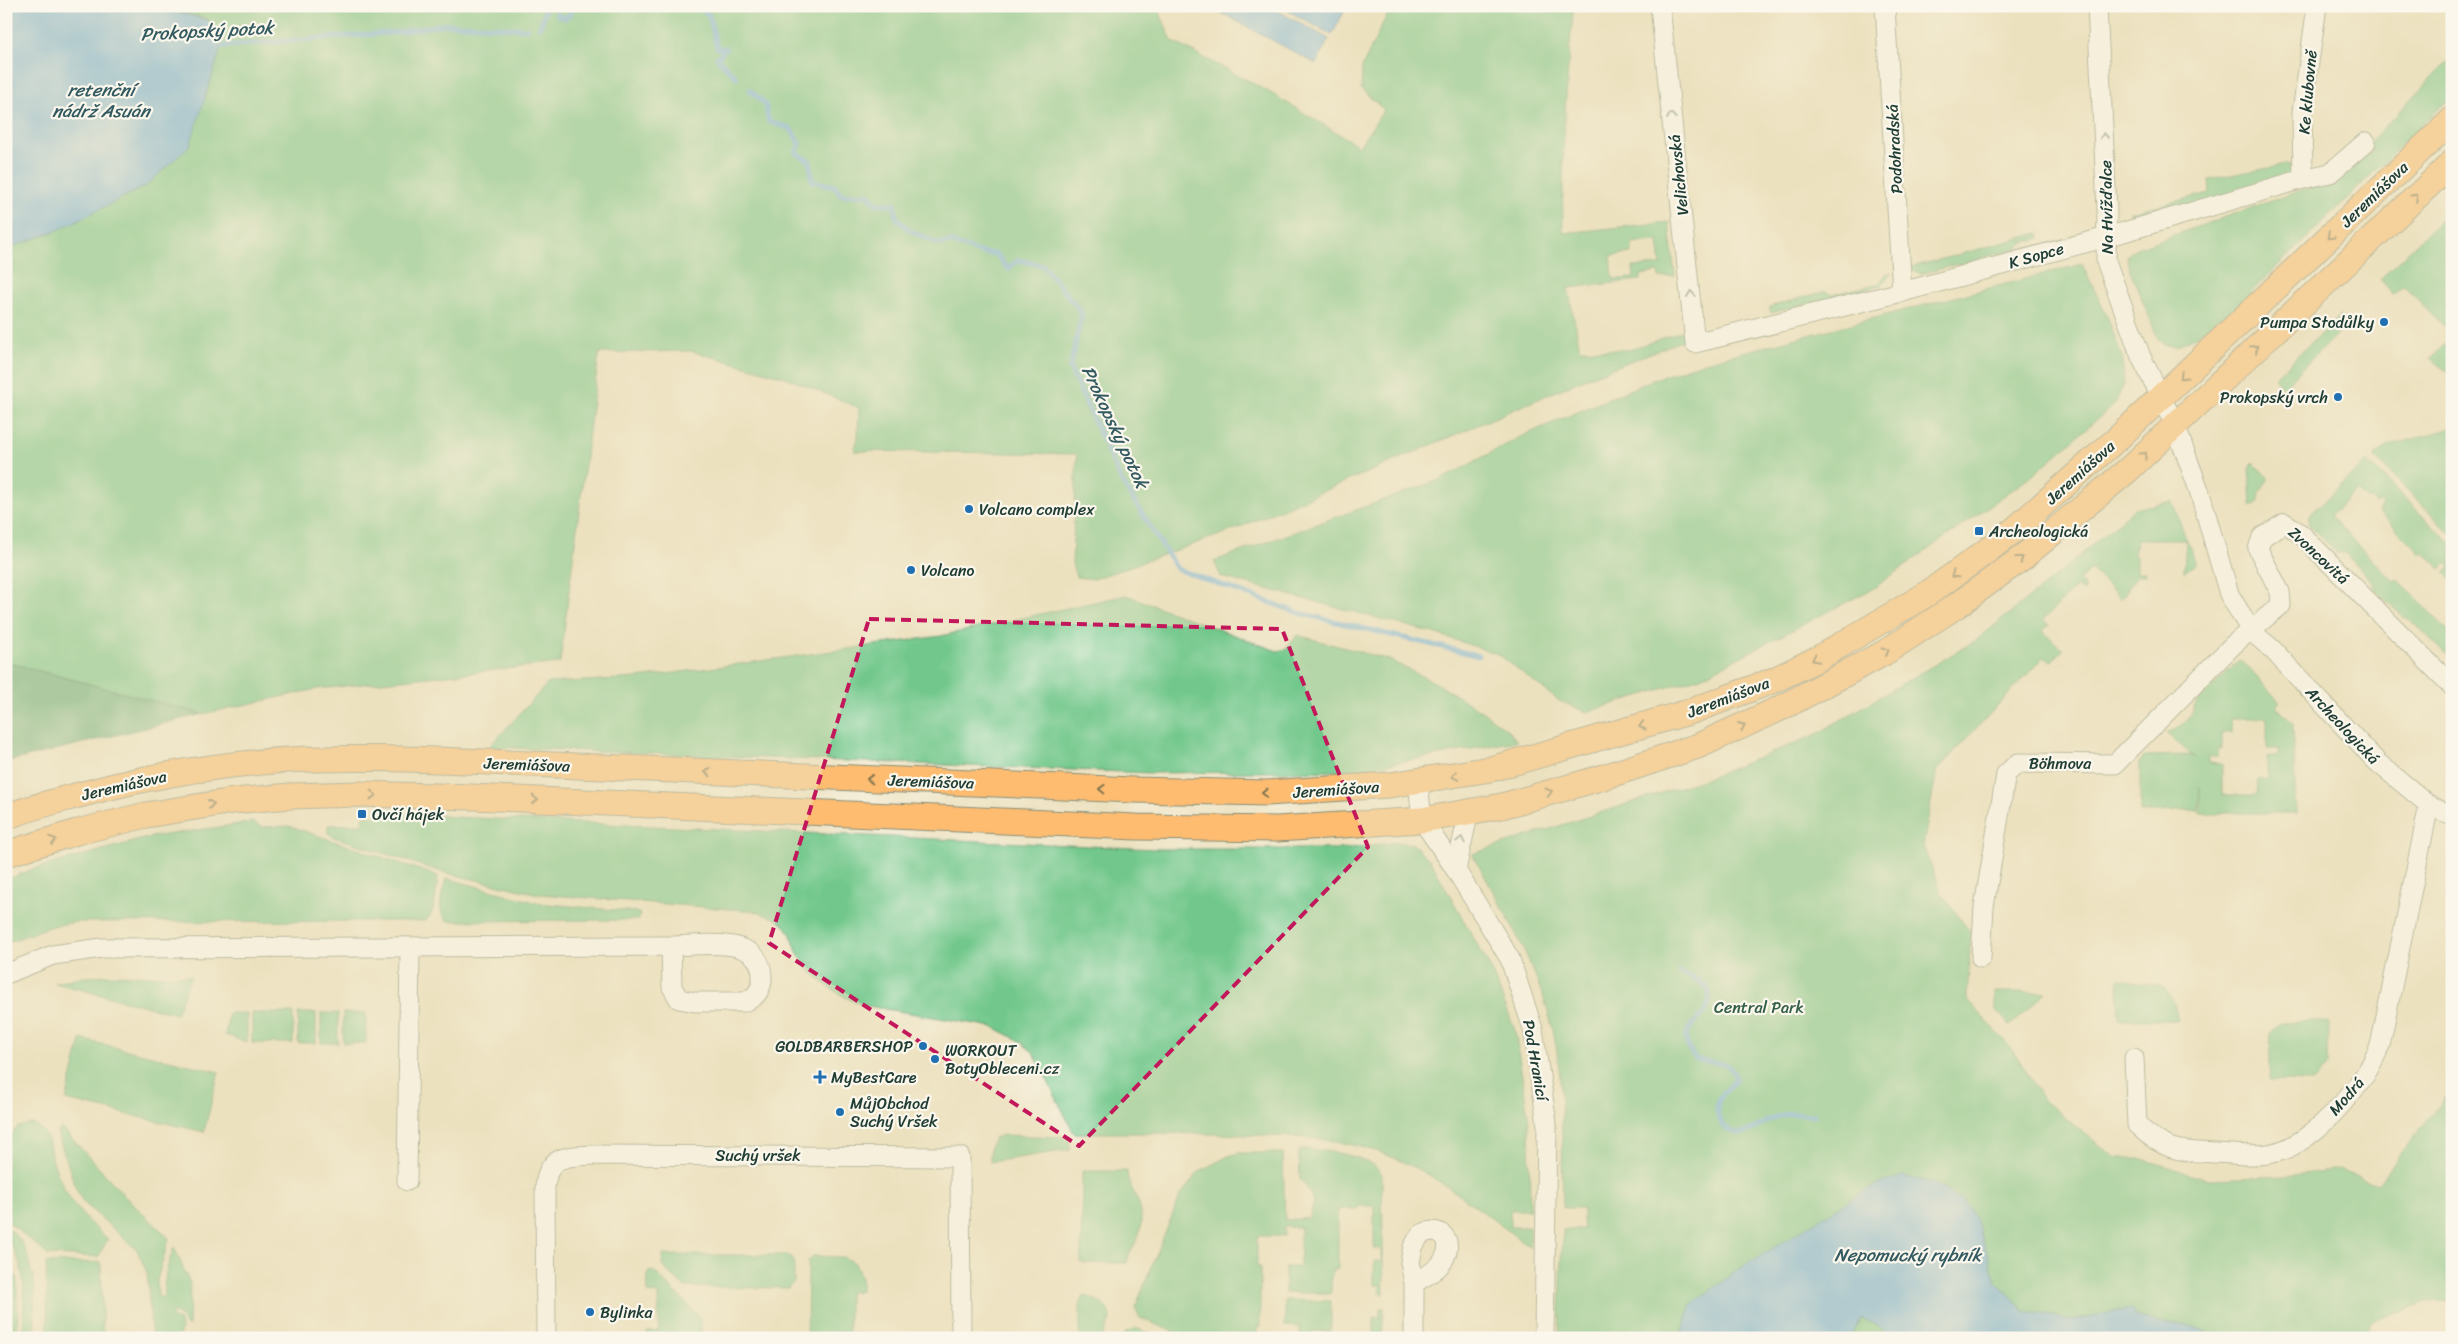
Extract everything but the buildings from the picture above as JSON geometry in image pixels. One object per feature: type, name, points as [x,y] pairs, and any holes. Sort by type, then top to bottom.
[{"type":"main road","name":"Jeremiášova","points":[[6,817],[106,788],[162,776],[217,767],[297,760],[374,758],[464,761],[1123,790],[1248,792],[1418,782],[1491,769],[1689,712],[1772,681],[1817,658],[1926,594],[2014,530],[2160,399],[2452,120]]},
{"type":"main road","name":"Jeremiášova","points":[[6,854],[77,832],[146,815],[233,801],[291,796],[358,794],[473,797],[1136,827],[1278,829],[1422,820],[1502,806],[1604,777],[1698,746],[1792,703],[1884,653],[1956,606],[2030,552],[2128,470],[2452,163]]},
{"type":"street","name":"Velichovská","points":[[1660,6],[1695,343]]},
{"type":"street","name":"Podohradská","points":[[1885,6],[1902,292]]},
{"type":"street","name":"Na Hvížďalce","points":[[2097,6],[2107,237],[2106,262],[2141,357],[2160,399]]},
{"type":"street","name":"Ke klubovně","points":[[2303,179],[2302,112],[2316,6]]},
{"type":"street","name":"K Sopce","points":[[1695,343],[1902,292],[2107,237],[2303,179],[2330,173],[2366,142]]},
{"type":"street","name":"Archeologická","points":[[2160,399],[2175,425],[2198,490],[2229,594],[2251,631],[2272,649],[2377,762],[2429,806],[2452,816]]},
{"type":"street","name":"Zvoncovitá","points":[[2251,631],[2281,606],[2280,592],[2258,549],[2262,537],[2285,523],[2301,534],[2452,686]]},
{"type":"street","name":"Böhmova","points":[[1981,958],[1984,906],[2006,774],[2018,763],[2115,764],[2198,679],[2251,631]]},
{"type":"street","name":"Pod Hranicí","points":[[1418,782],[1422,820],[1456,870],[1510,959],[1533,1029],[1546,1124],[1544,1338]]},
{"type":"street","name":"Modrá","points":[[2134,1058],[2137,1125],[2152,1140],[2176,1151],[2244,1155],[2273,1153],[2296,1146],[2332,1114],[2363,1078],[2380,1046],[2429,806]]},
{"type":"street","points":[[1456,870],[1469,811]]},
{"type":"street","points":[[6,974],[53,955],[102,948],[410,948],[671,946],[733,946],[750,950],[756,956],[762,971],[760,990],[752,1000],[744,1002],[695,1002],[679,999],[672,987],[671,946]]},
{"type":"street","points":[[407,1181],[410,948]]},
{"type":"street","name":"Suchý vršek","points":[[546,1338],[545,1188],[550,1167],[564,1157],[654,1155],[960,1157],[961,1338]]},
{"type":"street","points":[[1414,1283],[1414,1338]]},
{"type":"highlighted area","points":[[869,619],[1282,629],[1368,847],[1079,1146],[769,943]]},
{"type":"green space","points":[[136,6],[1157,6],[1172,41],[1264,89],[1359,146],[1384,110],[1361,89],[1362,67],[1391,6],[1574,6],[1568,62],[1565,119],[1563,233],[1669,222],[1675,276],[1659,278],[1658,272],[1641,275],[1641,280],[1568,288],[1580,349],[1629,350],[1685,330],[1686,339],[1587,378],[1231,531],[1094,579],[1076,577],[1072,564],[1077,454],[854,451],[858,437],[859,408],[785,377],[691,351],[599,353],[560,663],[317,689],[203,714],[6,662],[6,249],[11,248],[220,51],[214,23],[201,17]],"holes":[[[1658,241],[1661,265],[1633,267],[1634,278],[1613,279],[1611,256],[1632,253],[1632,243]]]},
{"type":"green space","points":[[2452,57],[2452,96],[2241,302],[2196,336],[2176,346],[2164,345],[2158,339],[2128,265],[2127,256],[2134,249],[2339,177],[2372,151],[2369,143]]},
{"type":"green space","points":[[2290,164],[2289,178],[2136,221],[2130,217],[2130,212],[2210,193],[2209,179]]},
{"type":"green space","points":[[2452,209],[2452,334],[2403,285],[2393,294],[2380,279]]},
{"type":"green space","points":[[2039,233],[2040,238],[2022,243],[2017,249],[1921,274],[1908,268]]},
{"type":"green space","points":[[2082,264],[2108,318],[2122,357],[2124,384],[2115,404],[2033,475],[1874,588],[1701,677],[1587,712],[1559,701],[1498,654],[1430,632],[1221,577],[1214,561],[1442,479],[1522,436],[1652,380],[1705,362]]},
{"type":"green space","points":[[1891,273],[1881,286],[1771,313],[1769,307],[1826,291],[1831,295],[1880,283],[1886,274]]},
{"type":"green space","points":[[2340,316],[2348,323],[2283,388],[2274,378]]},
{"type":"green space","points":[[2452,337],[2452,376],[2431,358]]},
{"type":"green space","points":[[2452,428],[2452,536],[2374,456],[2388,446]]},
{"type":"green space","points":[[2367,461],[2452,545],[2452,581],[2444,573],[2451,567],[2447,563],[2440,569],[2424,552],[2421,554],[2378,511],[2382,505],[2379,502],[2376,504],[2370,498],[2368,500],[2357,490],[2330,516],[2394,581],[2397,579],[2451,633],[2448,636],[2452,640],[2452,660],[2410,619],[2403,617],[2374,589],[2372,581],[2346,554],[2337,553],[2308,524],[2309,515]]},
{"type":"green space","points":[[2253,462],[2269,478],[2259,493],[2259,502],[2251,507],[2249,471]]},
{"type":"green space","name":"Central Park","points":[[2172,501],[2196,564],[2184,572],[2186,539],[2137,539],[2136,546],[2134,547],[2134,556],[2137,556],[2137,572],[2145,572],[2145,575],[2137,575],[2121,599],[2091,569],[2079,581],[2086,588],[2083,591],[2077,586],[2043,620],[2049,625],[2043,631],[2063,650],[2052,661],[2044,657],[1937,770],[1923,846],[1942,894],[1971,933],[1967,1000],[2013,1050],[2044,1101],[2116,1158],[2139,1158],[2208,1179],[2286,1176],[2340,1169],[2377,1184],[2452,1088],[2452,1301],[2425,1302],[2371,1322],[2364,1338],[2215,1338],[2200,1328],[2136,1318],[2131,1309],[2071,1320],[2024,1310],[1996,1281],[1977,1222],[1869,1188],[1692,1304],[1680,1338],[1574,1338],[1574,1335],[1559,1335],[1563,1230],[1583,1229],[1583,1208],[1563,1208],[1561,1093],[1556,1047],[1545,1003],[1528,959],[1507,916],[1472,854],[1714,776],[1815,735],[1975,641],[2055,577],[2134,509]]},
{"type":"green space","points":[[1126,595],[1277,651],[1287,649],[1297,635],[1387,659],[1436,683],[1483,712],[1508,730],[1517,741],[1349,771],[1149,773],[489,747],[548,683],[637,678],[941,636]]},
{"type":"green space","points":[[2238,661],[2242,661],[2280,702],[2277,707],[2293,724],[2296,813],[2200,813],[2200,785],[2198,810],[2140,813],[2140,762],[2145,756],[2190,755],[2195,758],[2166,733],[2176,729],[2188,719],[2194,705]],"holes":[[[2231,718],[2267,718],[2267,749],[2279,749],[2278,755],[2267,757],[2267,780],[2258,780],[2257,795],[2222,795],[2222,764],[2208,763],[2208,757],[2218,757],[2218,749],[2222,749],[2222,733],[2231,733]]]},
{"type":"green space","points":[[6,662],[203,714],[6,762]]},
{"type":"green space","points":[[411,813],[454,817],[1155,849],[1344,849],[1397,842],[1413,844],[1430,860],[1490,967],[1515,1030],[1529,1122],[1530,1210],[1510,1210],[1510,1227],[1529,1227],[1530,1247],[1464,1198],[1430,1176],[1394,1158],[1359,1146],[1323,1140],[1268,1136],[1183,1133],[1074,1133],[1033,1052],[1017,1039],[993,1027],[862,1005],[853,1001],[833,990],[807,967],[785,925],[754,911],[538,894],[442,872],[334,837],[328,833],[328,825],[362,824],[364,816]]},
{"type":"green space","points":[[253,822],[262,827],[289,826],[438,876],[435,901],[429,918],[425,921],[75,922],[49,927],[6,943],[6,880],[33,869],[151,837]]},
{"type":"green space","points":[[446,878],[538,903],[637,912],[640,914],[639,920],[449,921],[444,918],[441,907]]},
{"type":"green space","points":[[106,975],[191,976],[176,1014],[55,983],[75,978]]},
{"type":"green space","points":[[2118,979],[2150,984],[2165,989],[2175,1005],[2178,1020],[2119,1020]]},
{"type":"green space","points":[[1995,992],[2046,992],[2010,1026],[1995,1009]]},
{"type":"green space","points":[[229,1013],[247,1013],[247,1042],[225,1035]]},
{"type":"green space","points":[[252,1013],[293,1013],[293,1043],[252,1043]]},
{"type":"green space","points":[[298,1013],[316,1013],[316,1043],[298,1043]]},
{"type":"green space","points":[[321,1013],[338,1013],[338,1043],[321,1043]]},
{"type":"green space","points":[[343,1013],[366,1013],[366,1043],[343,1043]]},
{"type":"green space","points":[[2281,1022],[2329,1022],[2328,1065],[2313,1082],[2269,1081],[2271,1034]]},
{"type":"green space","points":[[81,1039],[219,1072],[204,1132],[66,1100]]},
{"type":"green space","points":[[32,1124],[45,1133],[56,1170],[74,1205],[108,1239],[98,1257],[48,1255],[6,1220],[6,1139],[18,1127]]},
{"type":"green space","points":[[62,1128],[124,1195],[169,1238],[157,1280],[158,1297],[163,1298],[166,1272],[174,1247],[190,1283],[189,1326],[185,1325],[179,1315],[172,1312],[172,1317],[180,1321],[181,1328],[177,1338],[152,1338],[147,1273],[137,1250],[83,1202],[75,1186],[57,1132]]},
{"type":"green space","points":[[1003,1135],[1064,1137],[1069,1140],[1070,1150],[990,1162],[990,1147],[994,1138]]},
{"type":"green space","points":[[1304,1149],[1358,1158],[1376,1167],[1382,1174],[1384,1294],[1380,1294],[1380,1285],[1374,1285],[1374,1261],[1382,1261],[1382,1249],[1374,1249],[1374,1206],[1358,1206],[1358,1209],[1338,1209],[1338,1269],[1332,1270],[1331,1293],[1285,1293],[1285,1267],[1300,1267],[1300,1227],[1284,1227],[1284,1236],[1257,1236],[1257,1267],[1260,1267],[1260,1327],[1257,1327],[1257,1338],[1188,1338],[1140,1318],[1135,1308],[1180,1196],[1200,1171],[1228,1156],[1239,1153],[1283,1153],[1285,1220],[1309,1218],[1314,1203],[1306,1185],[1300,1180],[1299,1154],[1300,1150]]},
{"type":"green space","points":[[1082,1171],[1127,1171],[1129,1182],[1139,1203],[1141,1225],[1127,1263],[1081,1263]]},
{"type":"green space","points":[[6,1227],[17,1236],[24,1247],[29,1260],[31,1274],[34,1274],[35,1338],[23,1338],[24,1286],[19,1261],[14,1249],[6,1239]]},
{"type":"green space","points":[[663,1255],[787,1255],[792,1257],[794,1261],[794,1282],[788,1288],[684,1287],[662,1266]]},
{"type":"green space","points":[[813,1256],[843,1257],[855,1263],[861,1278],[861,1291],[849,1292],[849,1334],[861,1334],[861,1338],[807,1338],[808,1261]]},
{"type":"green space","points":[[101,1262],[103,1338],[48,1338],[46,1263]]},
{"type":"green space","points":[[652,1271],[701,1319],[701,1338],[647,1338],[647,1332],[659,1331],[658,1294],[647,1293],[648,1272]]},
{"type":"green space","points":[[6,1276],[17,1276],[18,1338],[6,1338]]},
{"type":"green space","points":[[1084,1296],[1101,1303],[1108,1310],[1110,1319],[1102,1338],[1080,1338],[1080,1301]]},
{"type":"green space","points":[[1285,1300],[1331,1301],[1331,1332],[1313,1331],[1312,1338],[1300,1338],[1300,1327],[1285,1326]]},
{"type":"green space","points":[[1380,1308],[1384,1308],[1382,1338],[1374,1338],[1374,1317],[1380,1317]]},
{"type":"green space","points":[[1861,1318],[1877,1325],[1885,1333],[1884,1338],[1852,1338],[1851,1336]]},
{"type":"green space","points":[[1136,1328],[1160,1338],[1123,1338],[1126,1332]]},
{"type":"water","name":"retenční nádrž Asuán","points":[[6,6],[112,6],[167,11],[192,16],[214,23],[220,51],[190,145],[146,186],[56,231],[6,249]]},
{"type":"water","points":[[1209,6],[1269,6],[1329,39],[1316,64]]},
{"type":"water","points":[[1279,6],[1339,6],[1345,10],[1332,35]]},
{"type":"water","name":"Nepomucký rybník","points":[[1902,1176],[1934,1183],[1964,1201],[1977,1222],[1996,1281],[2024,1310],[2071,1320],[2131,1309],[2136,1318],[2200,1328],[2215,1338],[1884,1338],[1885,1333],[1877,1325],[1861,1318],[1851,1336],[1852,1338],[1680,1338],[1692,1304],[1741,1268],[1869,1188]]},
{"type":"waterway","name":"Prokopský potok","points":[[539,27],[547,6]]},
{"type":"waterway","name":"Prokopský potok","points":[[558,6],[557,15],[565,18],[570,14],[573,6]]},
{"type":"waterway","name":"Prokopský potok","points":[[596,6],[599,10],[604,6]]},
{"type":"waterway","name":"Prokopský potok","points":[[698,6],[709,15],[717,48],[726,48],[717,58],[737,78]]},
{"type":"waterway","name":"Prokopský potok","points":[[214,47],[399,32],[446,24],[527,29]]},
{"type":"waterway","name":"Prokopský potok","points":[[750,90],[765,104],[769,122],[790,128],[800,144],[796,153],[810,161],[812,181],[835,186],[841,195],[868,194],[877,204],[895,204],[896,217],[909,230],[939,244],[950,242],[983,253],[996,254],[1008,269],[1018,260],[1042,265],[1082,313],[1070,368],[1121,480],[1177,569],[1299,613],[1479,656]]},
{"type":"waterway","points":[[1679,972],[1699,981],[1708,989],[1709,995],[1706,1009],[1687,1032],[1688,1048],[1696,1059],[1720,1063],[1731,1068],[1736,1079],[1717,1105],[1718,1116],[1724,1126],[1732,1132],[1742,1133],[1778,1116],[1794,1114],[1815,1115]]},
{"type":"place","name":"Pumpa Stodůlky","points":[[2384,322]]},
{"type":"place","name":"Prokopský vrch","points":[[2338,397]]},
{"type":"place","name":"Volcano complex","points":[[969,509]]},
{"type":"place","name":"Archeologická","points":[[1979,531]]},
{"type":"place","name":"Volcano","points":[[911,570]]},
{"type":"place","name":"Ovčí hájek","points":[[362,814]]},
{"type":"place","name":"GOLDBARBERSHOP","points":[[923,1046]]},
{"type":"place","name":"WORKOUT BotyObleceni.cz","points":[[935,1059]]},
{"type":"place","name":"MyBestCare","points":[[820,1077]]},
{"type":"place","name":"MůjObchod Suchý Vršek","points":[[840,1112]]},
{"type":"place","name":"Bylinka","points":[[590,1312]]}]
